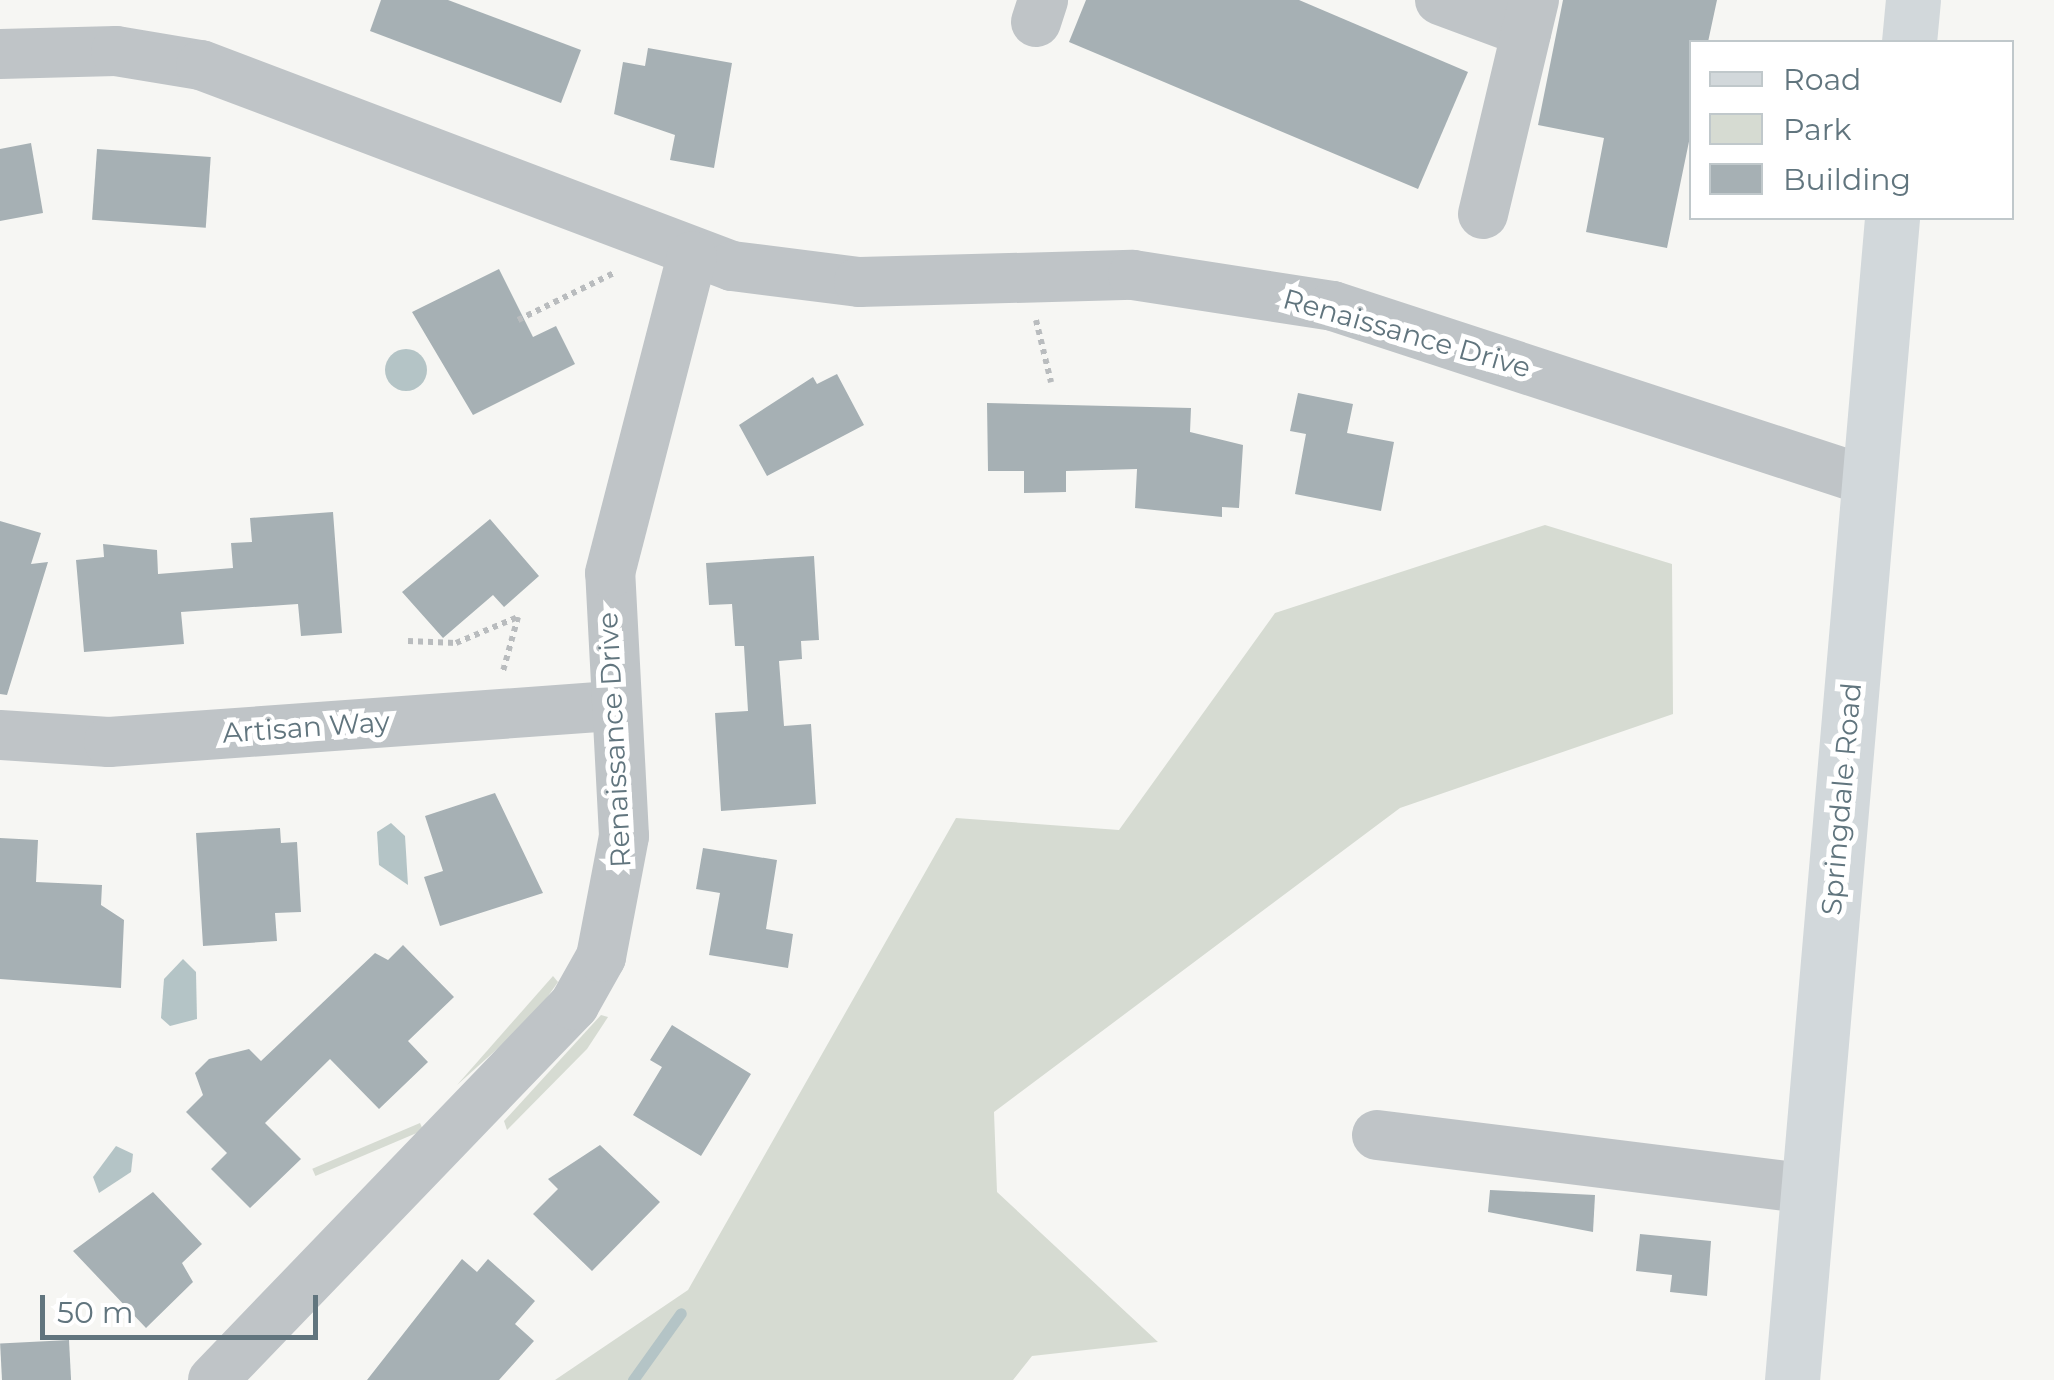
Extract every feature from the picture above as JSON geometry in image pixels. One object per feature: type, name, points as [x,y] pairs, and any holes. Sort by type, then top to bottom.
[{"type":"main road","points":[[1909,40],[1913,0]]},
{"type":"main road","name":"Springdale Road","points":[[1792,1380],[1892,220]]},
{"type":"street","points":[[1440,0],[1530,16],[1483,214]]},
{"type":"street","name":"Renaissance Drive","points":[[0,54],[116,51],[201,66],[692,256],[859,282],[1133,275],[1282,295],[1391,322],[1868,481]]},
{"type":"street","name":"Renaissance Drive","points":[[213,1380],[590,980],[610,932],[623,857],[612,706],[614,547],[692,256]]},
{"type":"street","name":"Artisan Way","points":[[0,735],[85,743],[612,706]]},
{"type":"street","points":[[1377,1135],[1808,1189]]},
{"type":"path","points":[[518,320],[616,272]]},
{"type":"path","points":[[1036,320],[1051,382]]},
{"type":"path","points":[[408,640],[456,643],[518,616],[503,673]]},
{"type":"green space","points":[[1545,525],[1672,564],[1673,714],[1400,808],[994,1112],[997,1192],[1158,1342],[1032,1356],[1013,1380],[555,1380],[688,1290],[956,818],[1119,830],[1275,613]]},
{"type":"green space","points":[[553,976],[558,982],[534,1016],[457,1085]]},
{"type":"green space","points":[[601,1015],[608,1017],[587,1049],[507,1130],[504,1121]]},
{"type":"green space","points":[[420,1123],[423,1130],[315,1176],[312,1169]]},
{"type":"shaded area","points":[[406,349],[421,355],[427,370],[421,385],[406,391],[391,385],[385,370],[391,355]]},
{"type":"shaded area","points":[[391,823],[405,836],[408,885],[379,865],[377,832]]},
{"type":"shaded area","points":[[183,959],[196,972],[197,1019],[170,1026],[161,1018],[164,979]]},
{"type":"shaded area","points":[[116,1146],[133,1154],[131,1172],[99,1193],[93,1177]]},
{"type":"building","points":[[381,0],[448,0],[581,50],[561,103],[370,31]]},
{"type":"building","points":[[1086,0],[1299,0],[1468,72],[1418,189],[1069,42]]},
{"type":"building","points":[[1563,0],[1717,0],[1708,40],[1689,40],[1689,142],[1667,248],[1586,232],[1604,138],[1538,125]]},
{"type":"building","points":[[648,48],[732,63],[714,168],[670,160],[675,135],[614,114],[623,62],[645,66]]},
{"type":"building","points":[[31,143],[43,213],[0,221],[0,149]]},
{"type":"building","points":[[97,149],[211,157],[206,228],[92,220]]},
{"type":"building","points":[[499,269],[533,337],[556,326],[575,364],[473,415],[412,312]]},
{"type":"building","points":[[837,374],[864,425],[767,476],[739,425],[813,377],[817,384]]},
{"type":"building","points":[[1298,393],[1353,404],[1347,433],[1394,442],[1381,511],[1295,494],[1306,434],[1290,431]]},
{"type":"building","points":[[987,403],[1191,408],[1190,432],[1243,445],[1239,508],[1222,507],[1222,517],[1135,508],[1137,469],[1066,471],[1066,492],[1024,493],[1024,471],[988,471]]},
{"type":"building","points":[[333,512],[342,633],[301,636],[298,604],[181,612],[184,644],[84,652],[76,560],[104,557],[103,544],[157,550],[158,574],[233,568],[231,543],[252,542],[250,518]]},
{"type":"building","points":[[490,519],[539,576],[504,607],[493,595],[443,638],[402,592]]},
{"type":"building","points":[[0,521],[41,533],[31,564],[48,562],[7,695],[0,694]]},
{"type":"building","points":[[814,556],[819,640],[801,641],[802,659],[779,661],[784,726],[811,724],[816,804],[721,811],[715,713],[748,711],[744,646],[735,646],[732,604],[709,605],[706,563]]},
{"type":"building","points":[[495,793],[543,893],[440,926],[424,877],[443,871],[425,816]]},
{"type":"building","points":[[280,828],[281,843],[297,842],[301,912],[275,913],[277,941],[203,946],[196,833]]},
{"type":"building","points":[[0,838],[38,840],[36,882],[102,885],[101,905],[124,920],[121,988],[0,979]]},
{"type":"building","points":[[703,848],[777,860],[766,929],[793,934],[788,968],[709,955],[720,893],[696,889]]},
{"type":"building","points":[[403,945],[454,997],[408,1041],[428,1062],[379,1109],[330,1059],[265,1123],[301,1159],[250,1208],[211,1169],[227,1153],[186,1112],[203,1095],[195,1073],[209,1059],[249,1049],[261,1061],[375,953],[388,960]]},
{"type":"building","points":[[672,1025],[751,1074],[701,1156],[633,1115],[662,1067],[650,1060]]},
{"type":"building","points":[[600,1145],[660,1202],[592,1271],[533,1214],[558,1189],[548,1179]]},
{"type":"building","points":[[1490,1190],[1595,1195],[1593,1232],[1488,1212]]},
{"type":"building","points":[[153,1192],[202,1244],[182,1263],[193,1282],[146,1328],[73,1251]]},
{"type":"building","points":[[1640,1234],[1711,1241],[1707,1296],[1670,1292],[1672,1275],[1636,1271]]},
{"type":"building","points":[[462,1259],[477,1272],[488,1259],[535,1301],[515,1324],[534,1341],[499,1380],[367,1380]]},
{"type":"building","points":[[69,1340],[71,1380],[2,1380],[0,1344]]},
{"type":"waterway","points":[[633,1380],[681,1313]]}]
